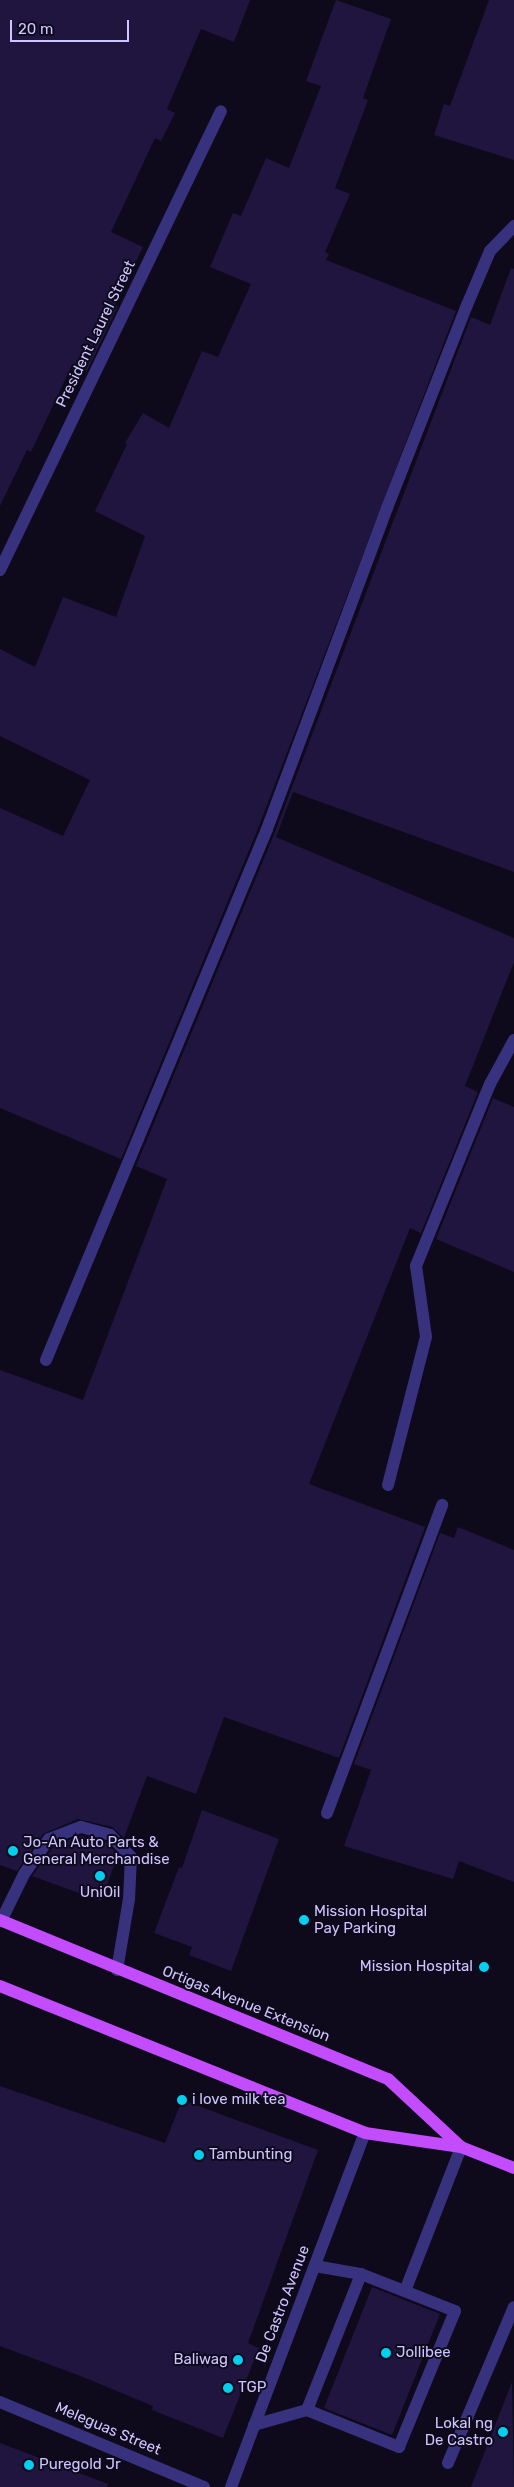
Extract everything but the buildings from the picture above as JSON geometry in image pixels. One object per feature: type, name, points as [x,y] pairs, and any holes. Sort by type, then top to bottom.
[{"type":"main road","name":"Ortigas Avenue Extension","points":[[0,1920],[117,1970],[388,2080],[461,2147]]},
{"type":"main road","name":"Ortigas Avenue Extension","points":[[0,1986],[365,2133],[461,2147],[514,2168]]},
{"type":"street","name":"President Laurel Street","points":[[0,570],[221,111]]},
{"type":"street","points":[[46,1360],[267,830],[387,508],[467,305],[490,251],[514,226]]},
{"type":"street","points":[[388,1485],[426,1337],[416,1266],[490,1084],[514,1040]]},
{"type":"street","points":[[327,1813],[442,1505]]},
{"type":"street","points":[[0,1920],[24,1874],[50,1838],[80,1827],[110,1835],[131,1857],[129,1899],[117,1970]]},
{"type":"street","name":"De Castro Avenue","points":[[231,2487],[365,2133]]},
{"type":"street","points":[[405,2291],[461,2147]]},
{"type":"street","points":[[254,2425],[307,2410],[399,2447],[455,2311],[361,2274],[314,2266]]},
{"type":"street","points":[[307,2410],[361,2274]]},
{"type":"street","points":[[448,2463],[512,2323],[514,2307]]},
{"type":"street","name":"Meleguas Street","points":[[0,2402],[204,2487]]},
{"type":"place","name":"Jo-An Auto Parts & General Merchandise","points":[[13,1851]]},
{"type":"place","name":"UniOil","points":[[100,1876]]},
{"type":"place","name":"Mission Hospital Pay Parking","points":[[304,1920]]},
{"type":"place","name":"Mission Hospital","points":[[484,1967]]},
{"type":"place","name":"i love milk tea","points":[[182,2100]]},
{"type":"place","name":"Tambunting","points":[[199,2155]]},
{"type":"place","name":"Jollibee","points":[[386,2353]]},
{"type":"place","name":"Baliwag","points":[[238,2360]]},
{"type":"place","name":"TGP","points":[[228,2388]]},
{"type":"place","name":"Lokal ng De Castro","points":[[503,2432]]},
{"type":"place","name":"Puregold Jr","points":[[29,2465]]}]
